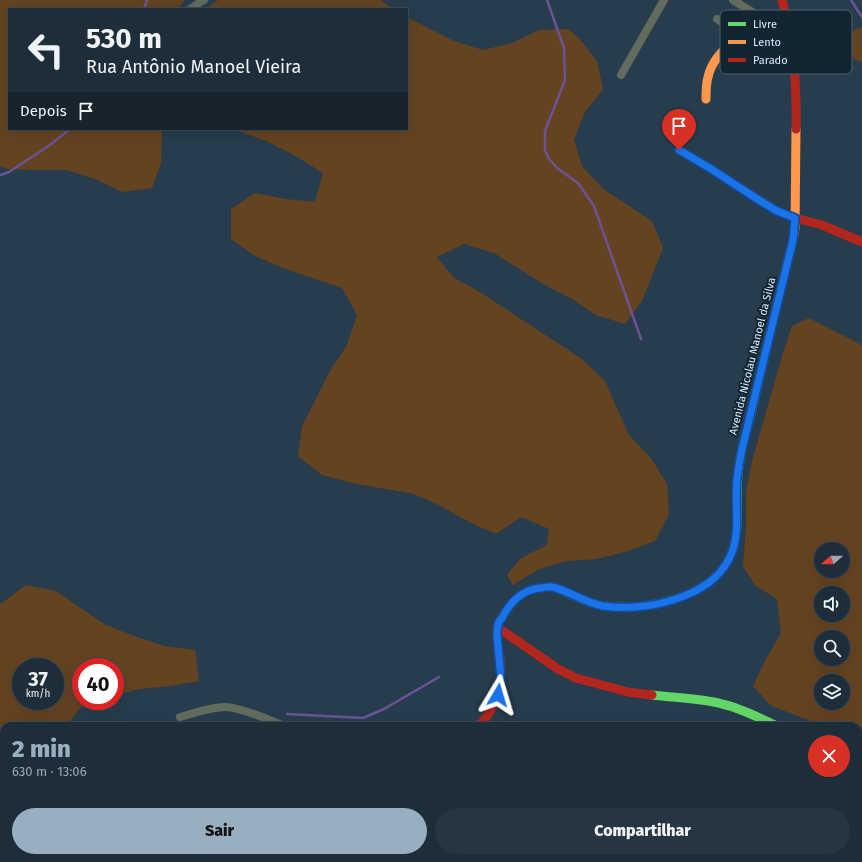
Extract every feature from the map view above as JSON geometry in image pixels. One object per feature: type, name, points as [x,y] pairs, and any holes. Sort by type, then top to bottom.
[{"type":"street","points":[[192,8],[204,0]]},
{"type":"street","points":[[621,75],[664,0]]},
{"type":"street","points":[[733,0],[749,10]]},
{"type":"street","name":"Avenida Nicolau Manoel da Silva","points":[[782,0],[785,10]]},
{"type":"street","points":[[706,99],[705,87],[708,73],[720,55]]},
{"type":"street","name":"Avenida Nicolau Manoel da Silva","points":[[497,627],[504,613],[514,600],[524,592],[534,589],[550,587],[602,606],[626,608],[650,606],[676,599],[698,590],[713,580],[721,572],[729,559],[735,542],[738,523],[737,479],[742,449],[793,240],[795,218],[795,74]]},
{"type":"street","points":[[679,150],[777,211],[795,218],[822,225],[862,242]]},
{"type":"street","points":[[482,722],[492,708],[500,688],[501,670],[497,627]]},
{"type":"street","points":[[497,627],[558,669],[576,678],[628,692],[724,704],[768,722]]},
{"type":"street","points":[[180,717],[210,709],[226,707],[251,713],[274,722]]},
{"type":"shaded area","points":[[0,0],[184,0],[178,8],[8,8],[8,130],[159,130],[162,132],[161,164],[152,188],[122,192],[95,179],[67,170],[7,169],[0,166]]},
{"type":"shaded area","points":[[218,0],[380,0],[392,8],[209,8]]},
{"type":"shaded area","points":[[408,18],[454,41],[483,50],[512,43],[539,30],[568,29],[578,37],[597,61],[603,89],[585,112],[574,139],[582,166],[603,189],[652,221],[663,248],[642,301],[625,324],[596,315],[572,299],[545,285],[494,253],[464,244],[437,257],[454,278],[480,292],[582,359],[605,381],[629,435],[651,458],[667,484],[669,514],[655,541],[625,552],[596,559],[567,561],[539,569],[513,585],[507,575],[521,558],[547,545],[549,529],[521,517],[496,534],[414,494],[352,483],[322,475],[298,456],[302,426],[330,371],[347,345],[357,315],[342,288],[283,268],[255,256],[231,239],[231,209],[255,193],[286,199],[315,202],[323,173],[294,155],[268,142],[237,130],[408,130]]},
{"type":"shaded area","points":[[862,27],[862,62],[855,60],[852,56],[852,33],[856,29]]},
{"type":"shaded area","points":[[809,318],[862,345],[862,722],[814,722],[770,705],[753,686],[781,633],[777,599],[756,586],[743,567],[746,526],[746,493],[752,461],[792,326]]},
{"type":"shaded area","points":[[26,585],[56,591],[104,624],[134,636],[164,646],[195,650],[199,681],[140,689],[124,693],[124,658],[72,658],[72,710],[79,710],[69,722],[0,722],[0,603]]},
{"type":"waterway","points":[[144,8],[147,0]]},
{"type":"waterway","points":[[547,0],[564,48],[565,80],[545,131],[545,150],[549,159],[557,168],[578,183],[594,206],[641,339]]},
{"type":"waterway","points":[[851,0],[862,17]]},
{"type":"waterway","points":[[0,175],[9,172],[50,145],[69,130]]},
{"type":"waterway","points":[[287,714],[363,718],[384,709],[439,677]]},
{"type":"traffic: fast","points":[[558,589],[598,605],[621,607],[640,606],[679,598],[697,590],[713,579],[725,565],[733,549],[737,529],[737,488],[741,454],[770,334]]},
{"type":"traffic: fast","points":[[652,695],[714,702],[743,711],[768,722]]},
{"type":"traffic: slow","points":[[706,99],[707,80],[710,70],[720,54]]},
{"type":"traffic: slow","points":[[770,334],[795,228],[796,129]]},
{"type":"traffic: jam","points":[[782,0],[784,10]]},
{"type":"traffic: jam","points":[[795,74],[796,129]]},
{"type":"traffic: jam","points":[[679,150],[777,211],[795,218],[822,225],[862,242]]},
{"type":"traffic: jam","points":[[482,722],[495,703],[500,686],[501,668],[497,642],[497,631],[500,619],[514,601],[522,594],[531,590],[547,587],[558,589]]},
{"type":"traffic: jam","points":[[497,627],[558,669],[576,678],[628,692],[652,695]]},
{"type":"route","points":[[498,695],[501,681],[501,670],[497,627],[504,613],[514,600],[524,592],[550,587],[602,606],[626,608],[650,606],[676,599],[698,590],[713,580],[721,572],[729,559],[735,542],[738,523],[737,479],[742,449],[793,240],[795,218],[777,211],[679,150]]}]
